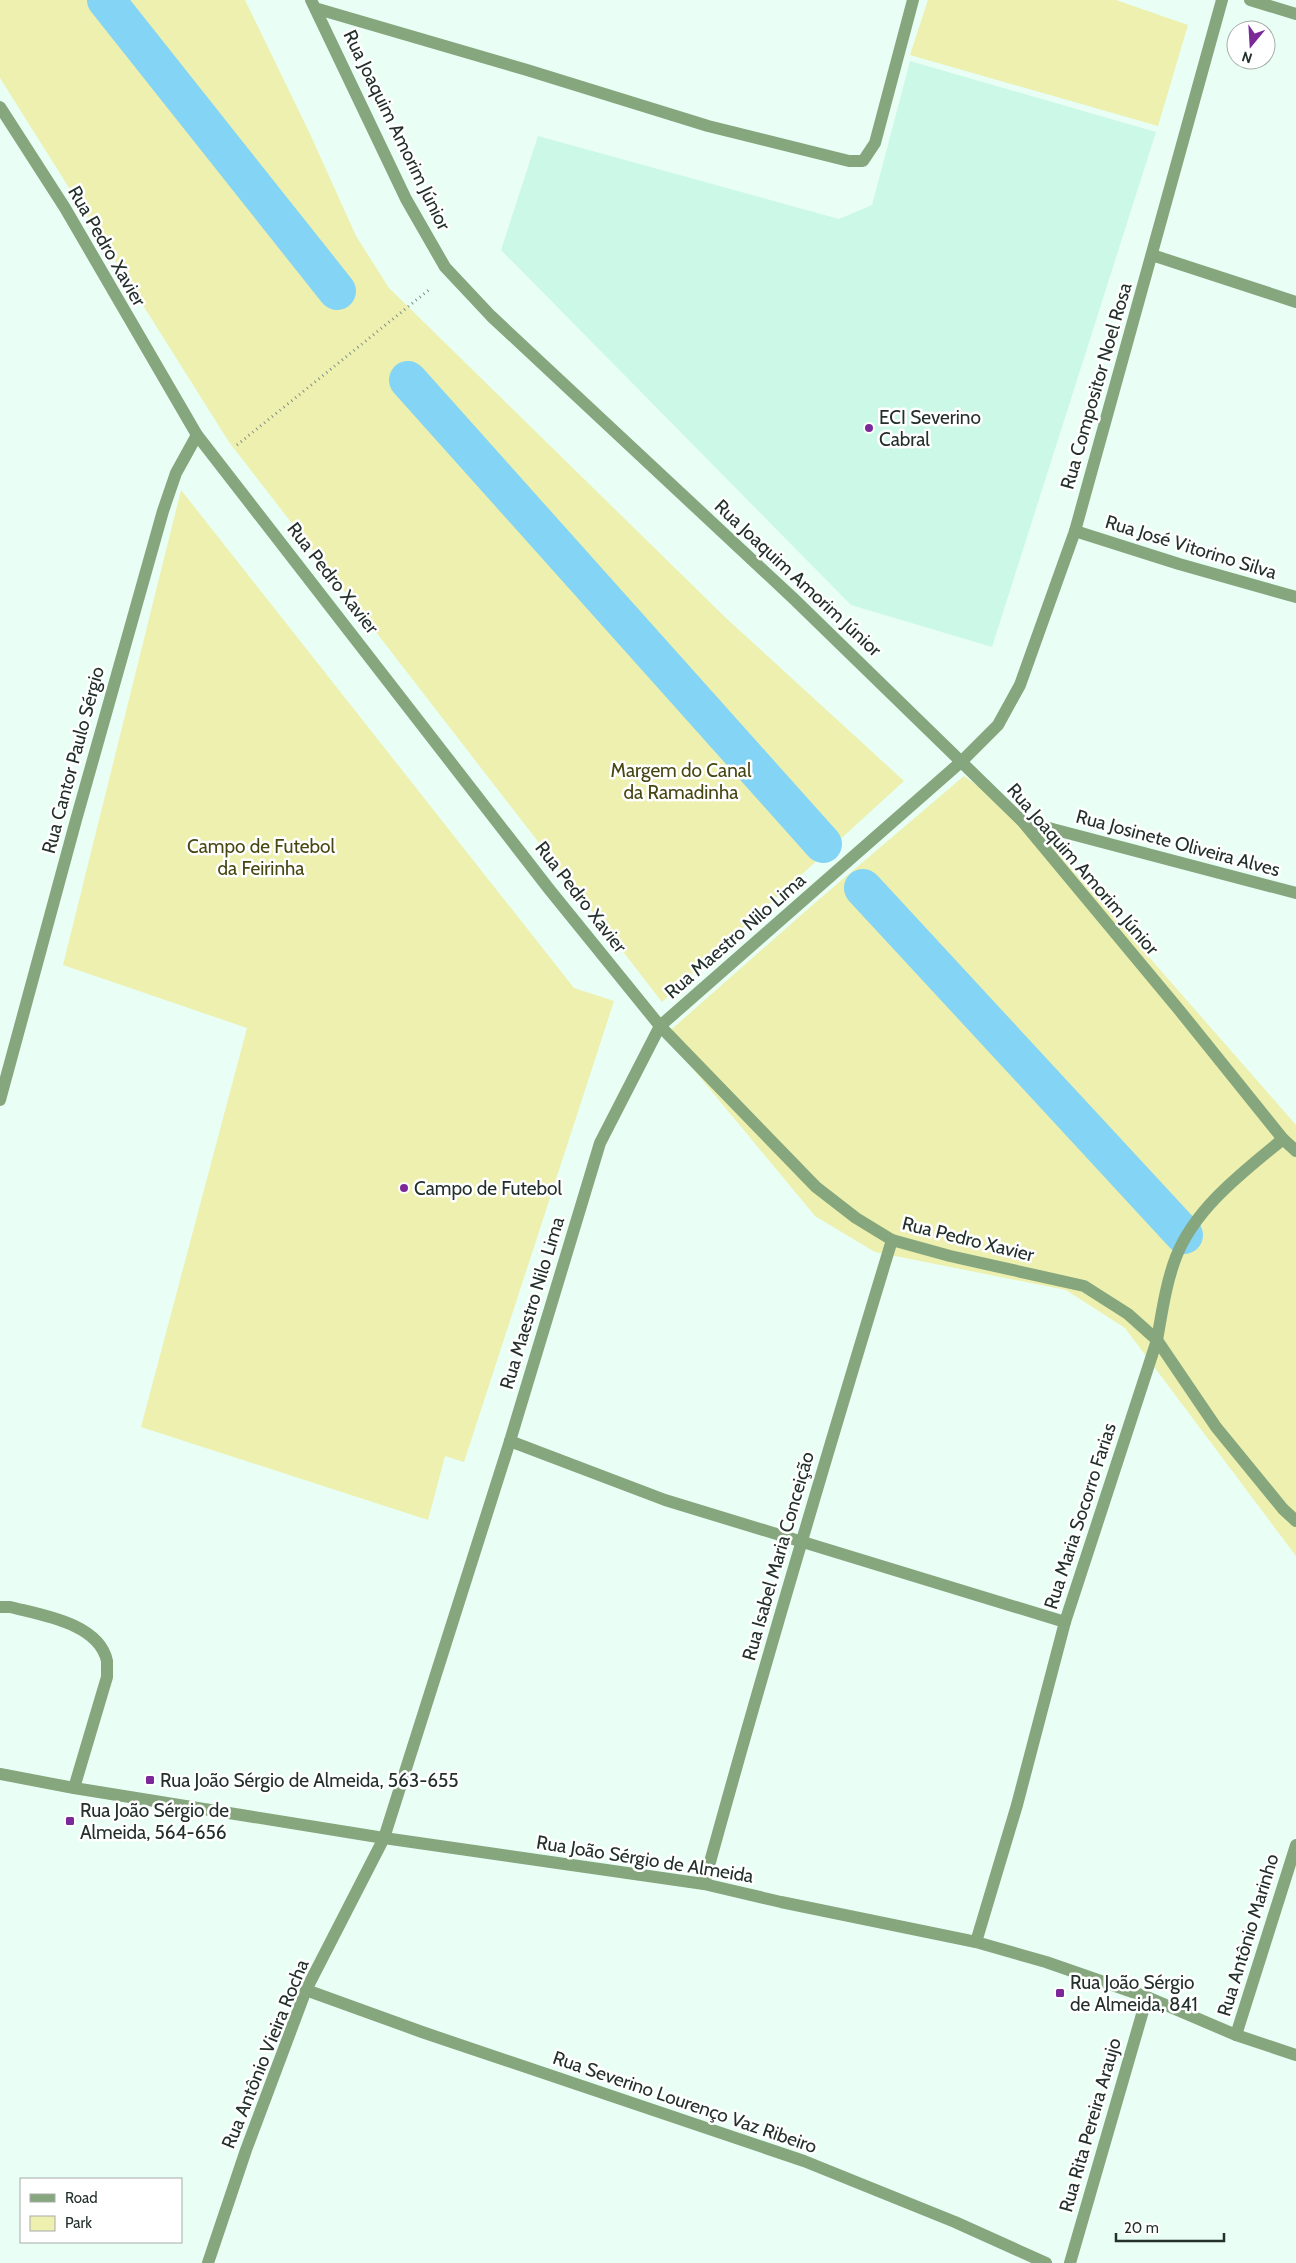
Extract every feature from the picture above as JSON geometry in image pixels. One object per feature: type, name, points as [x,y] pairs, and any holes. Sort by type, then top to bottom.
[{"type":"street","name":"Rua Joaquim Amorim Júnior","points":[[314,5],[708,126],[804,151],[849,161],[863,161],[875,143],[913,0]]},
{"type":"street","name":"Rua Compositor Noel Rosa","points":[[962,761],[998,725],[1020,686],[1075,531],[1222,0]]},
{"type":"street","points":[[1250,0],[1296,14]]},
{"type":"street","name":"Rua Joaquim Amorim Júnior","points":[[314,5],[406,199],[445,267],[491,316],[794,599],[1022,821],[1283,1139],[1296,1151]]},
{"type":"street","name":"Rua Pedro Xavier","points":[[0,107],[65,208],[197,435],[549,889],[660,1026],[816,1187],[856,1218],[892,1240],[950,1256],[1084,1286],[1128,1314],[1158,1340],[1216,1427],[1283,1509],[1296,1521]]},
{"type":"street","points":[[1152,256],[1296,302]]},
{"type":"street","name":"Rua Cantor Paulo Sérgio","points":[[0,1100],[4,1071],[163,511],[176,473],[197,435]]},
{"type":"street","name":"Rua José Vitorino Silva","points":[[1075,531],[1179,564],[1296,597]]},
{"type":"street","name":"Rua Maestro Nilo Lima","points":[[384,1838],[510,1441],[600,1143],[660,1026],[962,761]]},
{"type":"street","name":"Rua Josinete Oliveira Alves","points":[[1022,821],[1296,893]]},
{"type":"street","name":"Rua Maria Socorro Farias","points":[[976,1942],[1017,1805],[1065,1622],[1158,1340],[1164,1299],[1176,1256],[1199,1218],[1230,1182],[1283,1139]]},
{"type":"street","name":"Rua Isabel Maria Conceição","points":[[704,1884],[748,1722],[839,1412],[892,1240]]},
{"type":"street","points":[[510,1441],[665,1500],[1065,1622]]},
{"type":"street","points":[[0,1607],[10,1607],[76,1625],[100,1647],[106,1661],[107,1677],[74,1788]]},
{"type":"street","name":"Rua João Sérgio de Almeida","points":[[0,1774],[74,1788],[384,1838],[704,1884],[790,1904],[976,1942],[1046,1962],[1147,1997],[1236,2035],[1296,2056]]},
{"type":"street","name":"Rua Antônio Vieira Rocha","points":[[208,2263],[246,2150],[306,1990],[384,1838]]},
{"type":"street","name":"Rua Antônio Marinho","points":[[1236,2035],[1296,1845]]},
{"type":"street","name":"Rua Severino Lourenço Vaz Ribeiro","points":[[306,1990],[422,2032],[804,2162],[955,2222],[1046,2263]]},
{"type":"street","name":"Rua Rita Pereira Araujo","points":[[1070,2263],[1147,1997]]},
{"type":"path","points":[[217,462],[450,272]]},
{"type":"shaded area","name":"ECI Severino Cabral","points":[[910,61],[1156,132],[992,647],[851,605],[501,250],[538,136],[839,219],[872,205]]},
{"type":"green space","name":"Margem do Canal da Ramadinha","points":[[0,0],[245,0],[310,134],[356,236],[389,288],[727,619],[904,781],[662,1002],[229,442],[0,78]]},
{"type":"green space","points":[[928,0],[1116,0],[1188,25],[1158,126],[910,55]]},
{"type":"green space","name":"Campo de Futebol da Feirinha","points":[[181,490],[574,988],[614,1001],[464,1462],[445,1456],[428,1520],[141,1427],[247,1028],[63,965]]},
{"type":"green space","points":[[964,776],[1035,827],[1296,1125],[1296,1556],[1125,1328],[1066,1290],[875,1252],[815,1216],[665,1035],[816,902]]},
{"type":"waterway","points":[[106,0],[337,291]]},
{"type":"waterway","points":[[408,380],[823,844]]},
{"type":"waterway","points":[[863,888],[1184,1235]]},
{"type":"place","name":"ECI Severino Cabral","points":[[869,428]]},
{"type":"place","name":"Campo de Futebol","points":[[404,1188]]},
{"type":"place","name":"Rua João Sérgio de Almeida, 563-655","points":[[150,1780]]},
{"type":"place","name":"Rua João Sérgio de Almeida, 564-656","points":[[70,1821]]},
{"type":"place","name":"Rua João Sérgio de Almeida, 841","points":[[1060,1993]]}]
